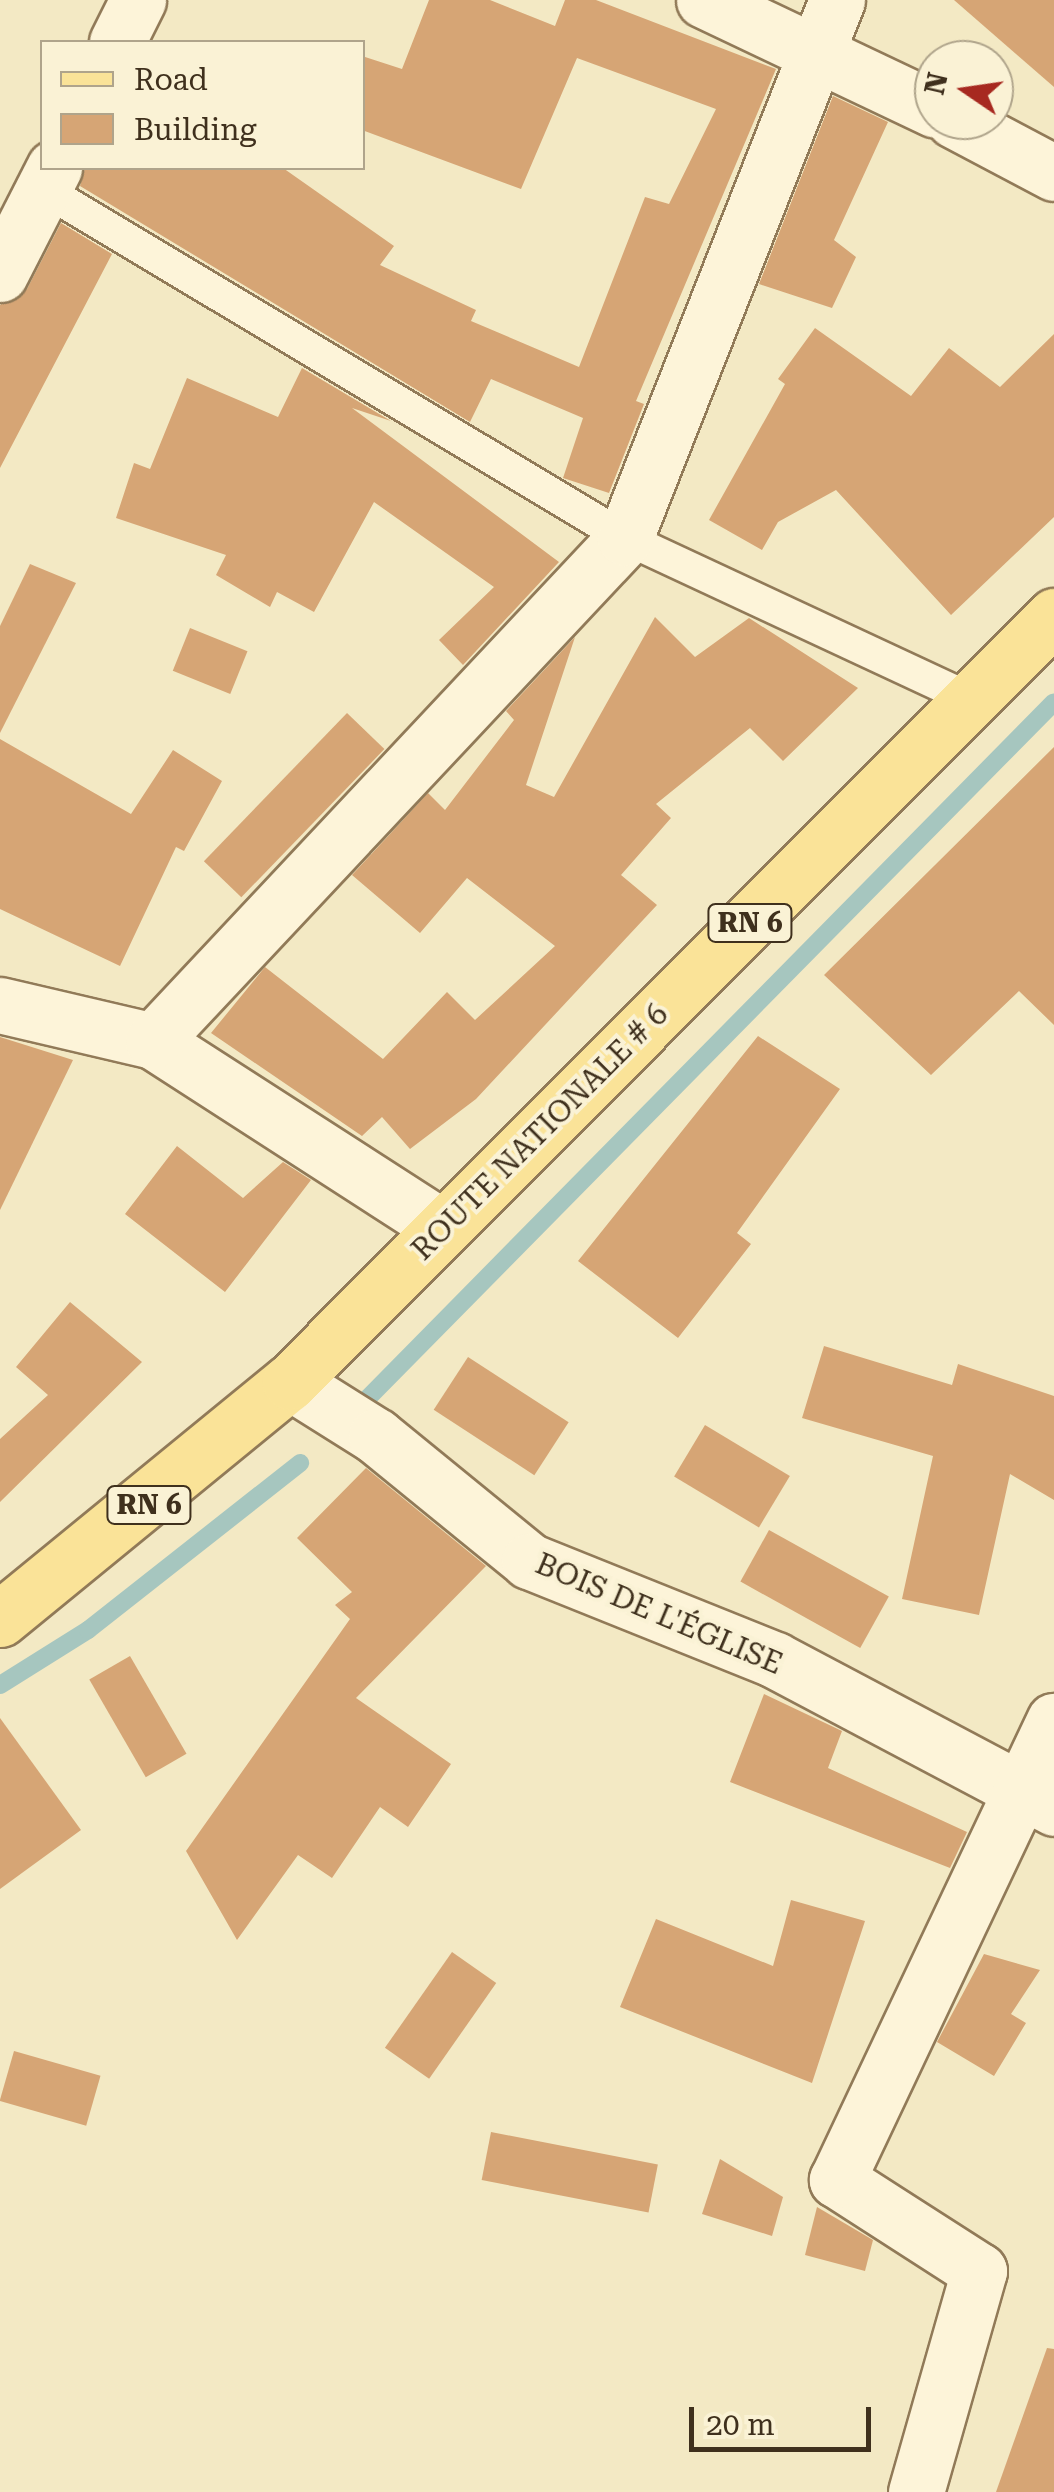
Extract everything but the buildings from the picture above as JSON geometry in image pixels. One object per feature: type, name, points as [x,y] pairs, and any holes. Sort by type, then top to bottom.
[{"type":"main road","name":"ROUTE NATIONALE # 6","points":[[0,1620],[290,1382],[1054,616]]},
{"type":"street","points":[[118,40],[138,0]]},
{"type":"street","points":[[704,0],[828,24],[914,93]]},
{"type":"street","points":[[153,1041],[625,538],[828,24]]},
{"type":"street","points":[[992,140],[1054,173]]},
{"type":"street","points":[[0,274],[48,178]]},
{"type":"street","points":[[0,1005],[153,1041],[443,1228]]},
{"type":"street","name":"BOIS DE L'ÉGLISE","points":[[290,1382],[376,1436],[529,1561],[776,1660],[1038,1800]]},
{"type":"street","points":[[916,2492],[980,2271],[850,2186],[1038,1800],[1054,1721]]},
{"type":"lane","points":[[48,178],[625,538],[973,700]]},
{"type":"waterway","points":[[365,1401],[1054,702]]},
{"type":"waterway","points":[[0,1685],[88,1630],[300,1463]]}]
